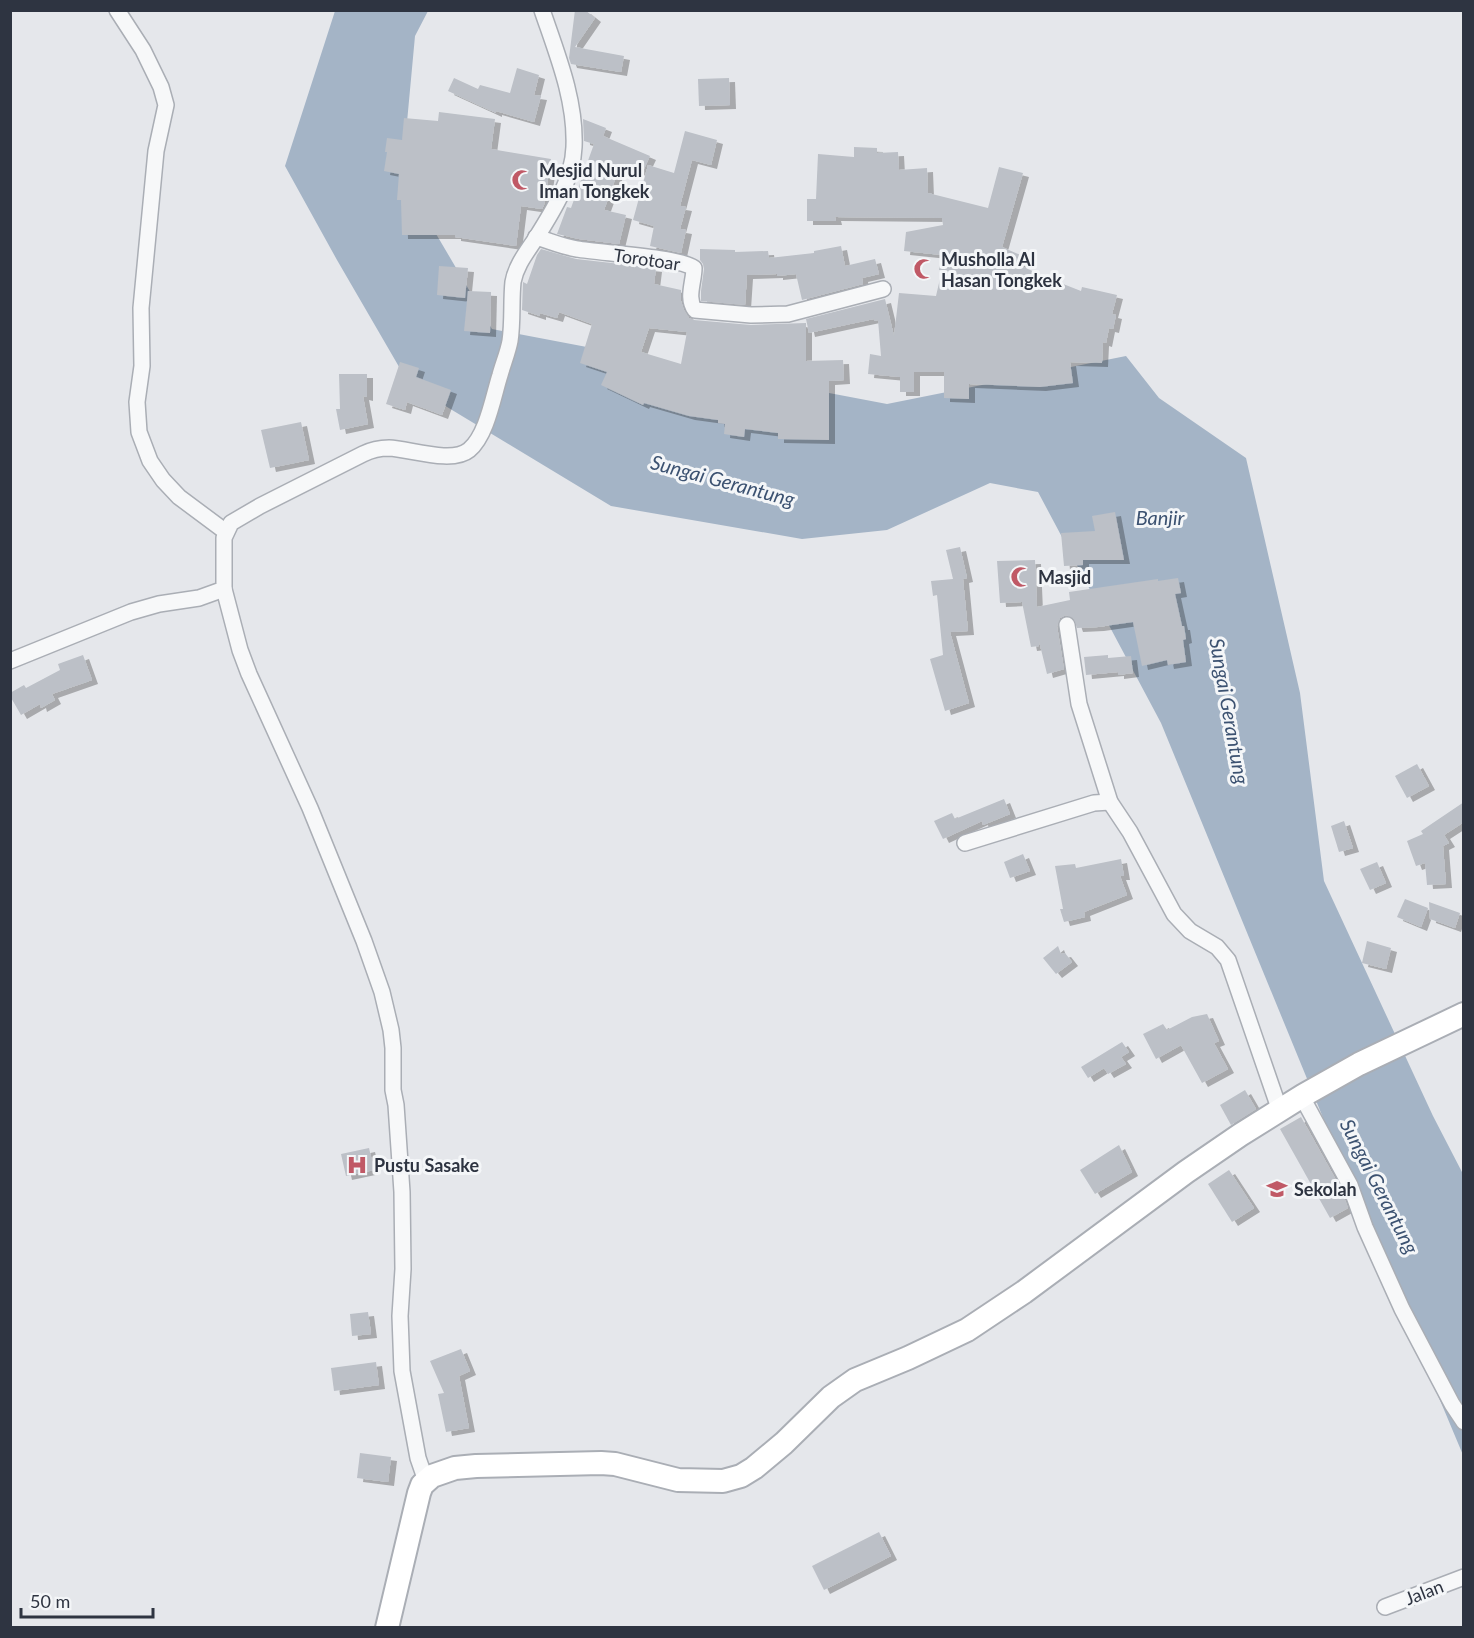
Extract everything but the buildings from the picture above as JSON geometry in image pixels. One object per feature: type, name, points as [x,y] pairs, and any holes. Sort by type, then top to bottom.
[{"type":"street","points":[[117,10],[144,50],[165,96],[166,105],[156,151],[141,308],[141,366],[137,402],[139,432],[150,461],[162,480],[179,497],[226,532]]},
{"type":"street","points":[[426,1480],[418,1458],[402,1371],[400,1316],[403,1269],[402,1192],[393,1090],[391,1030],[382,992],[364,941],[310,808],[240,650],[224,589],[224,547],[226,532],[234,521],[370,450],[392,448],[459,455],[465,453],[478,439],[492,403],[510,341],[513,282],[518,264],[552,210],[572,166],[573,127],[564,75],[542,10]]},
{"type":"street","name":"Torotoar","points":[[536,237],[575,249],[689,265],[694,268],[690,297],[691,305],[695,310],[751,315],[788,314],[883,289]]},
{"type":"street","points":[[10,661],[131,612],[159,604],[200,598],[224,589]]},
{"type":"street","points":[[1067,625],[1079,704],[1110,802],[1130,832],[1174,914],[1190,931],[1217,947],[1228,960],[1280,1111]]},
{"type":"street","points":[[965,843],[1095,803],[1110,802]]},
{"type":"street","points":[[387,1628],[419,1493],[426,1480],[432,1476],[455,1468],[476,1466],[601,1462],[678,1480],[723,1481],[741,1476],[784,1443],[831,1397],[855,1380],[966,1330],[1024,1292],[1186,1172],[1303,1096],[1359,1064],[1464,1014]]},
{"type":"street","points":[[1303,1096],[1350,1185],[1365,1227],[1402,1309],[1452,1404],[1464,1422]]},
{"type":"street","name":"Jalan","points":[[1385,1607],[1464,1577]]},
{"type":"water","name":"Banjir","points":[[335,11],[428,11],[415,36],[402,176],[492,329],[887,404],[1126,356],[1159,398],[1246,458],[1300,693],[1324,881],[1433,1116],[1463,1174],[1463,1455],[1161,723],[1038,492],[990,483],[887,530],[802,539],[611,506],[409,384],[285,166]]},
{"type":"place","name":"Mesjid Nurul Iman Tongkek","points":[[522,180]]},
{"type":"place","name":"Musholla Al Hasan Tongkek","points":[[924,269]]},
{"type":"place","name":"Masjid","points":[[1021,577]]},
{"type":"place","name":"Pustu Sasake","points":[[357,1165]]},
{"type":"place","name":"Sekolah","points":[[1277,1189]]},
{"type":"water label","name":"Sungai Gerantung","points":[[723,480]]},
{"type":"water label","name":"Sungai Gerantung","points":[[1230,711]]},
{"type":"water label","name":"Sungai Gerantung","points":[[1380,1186]]}]
